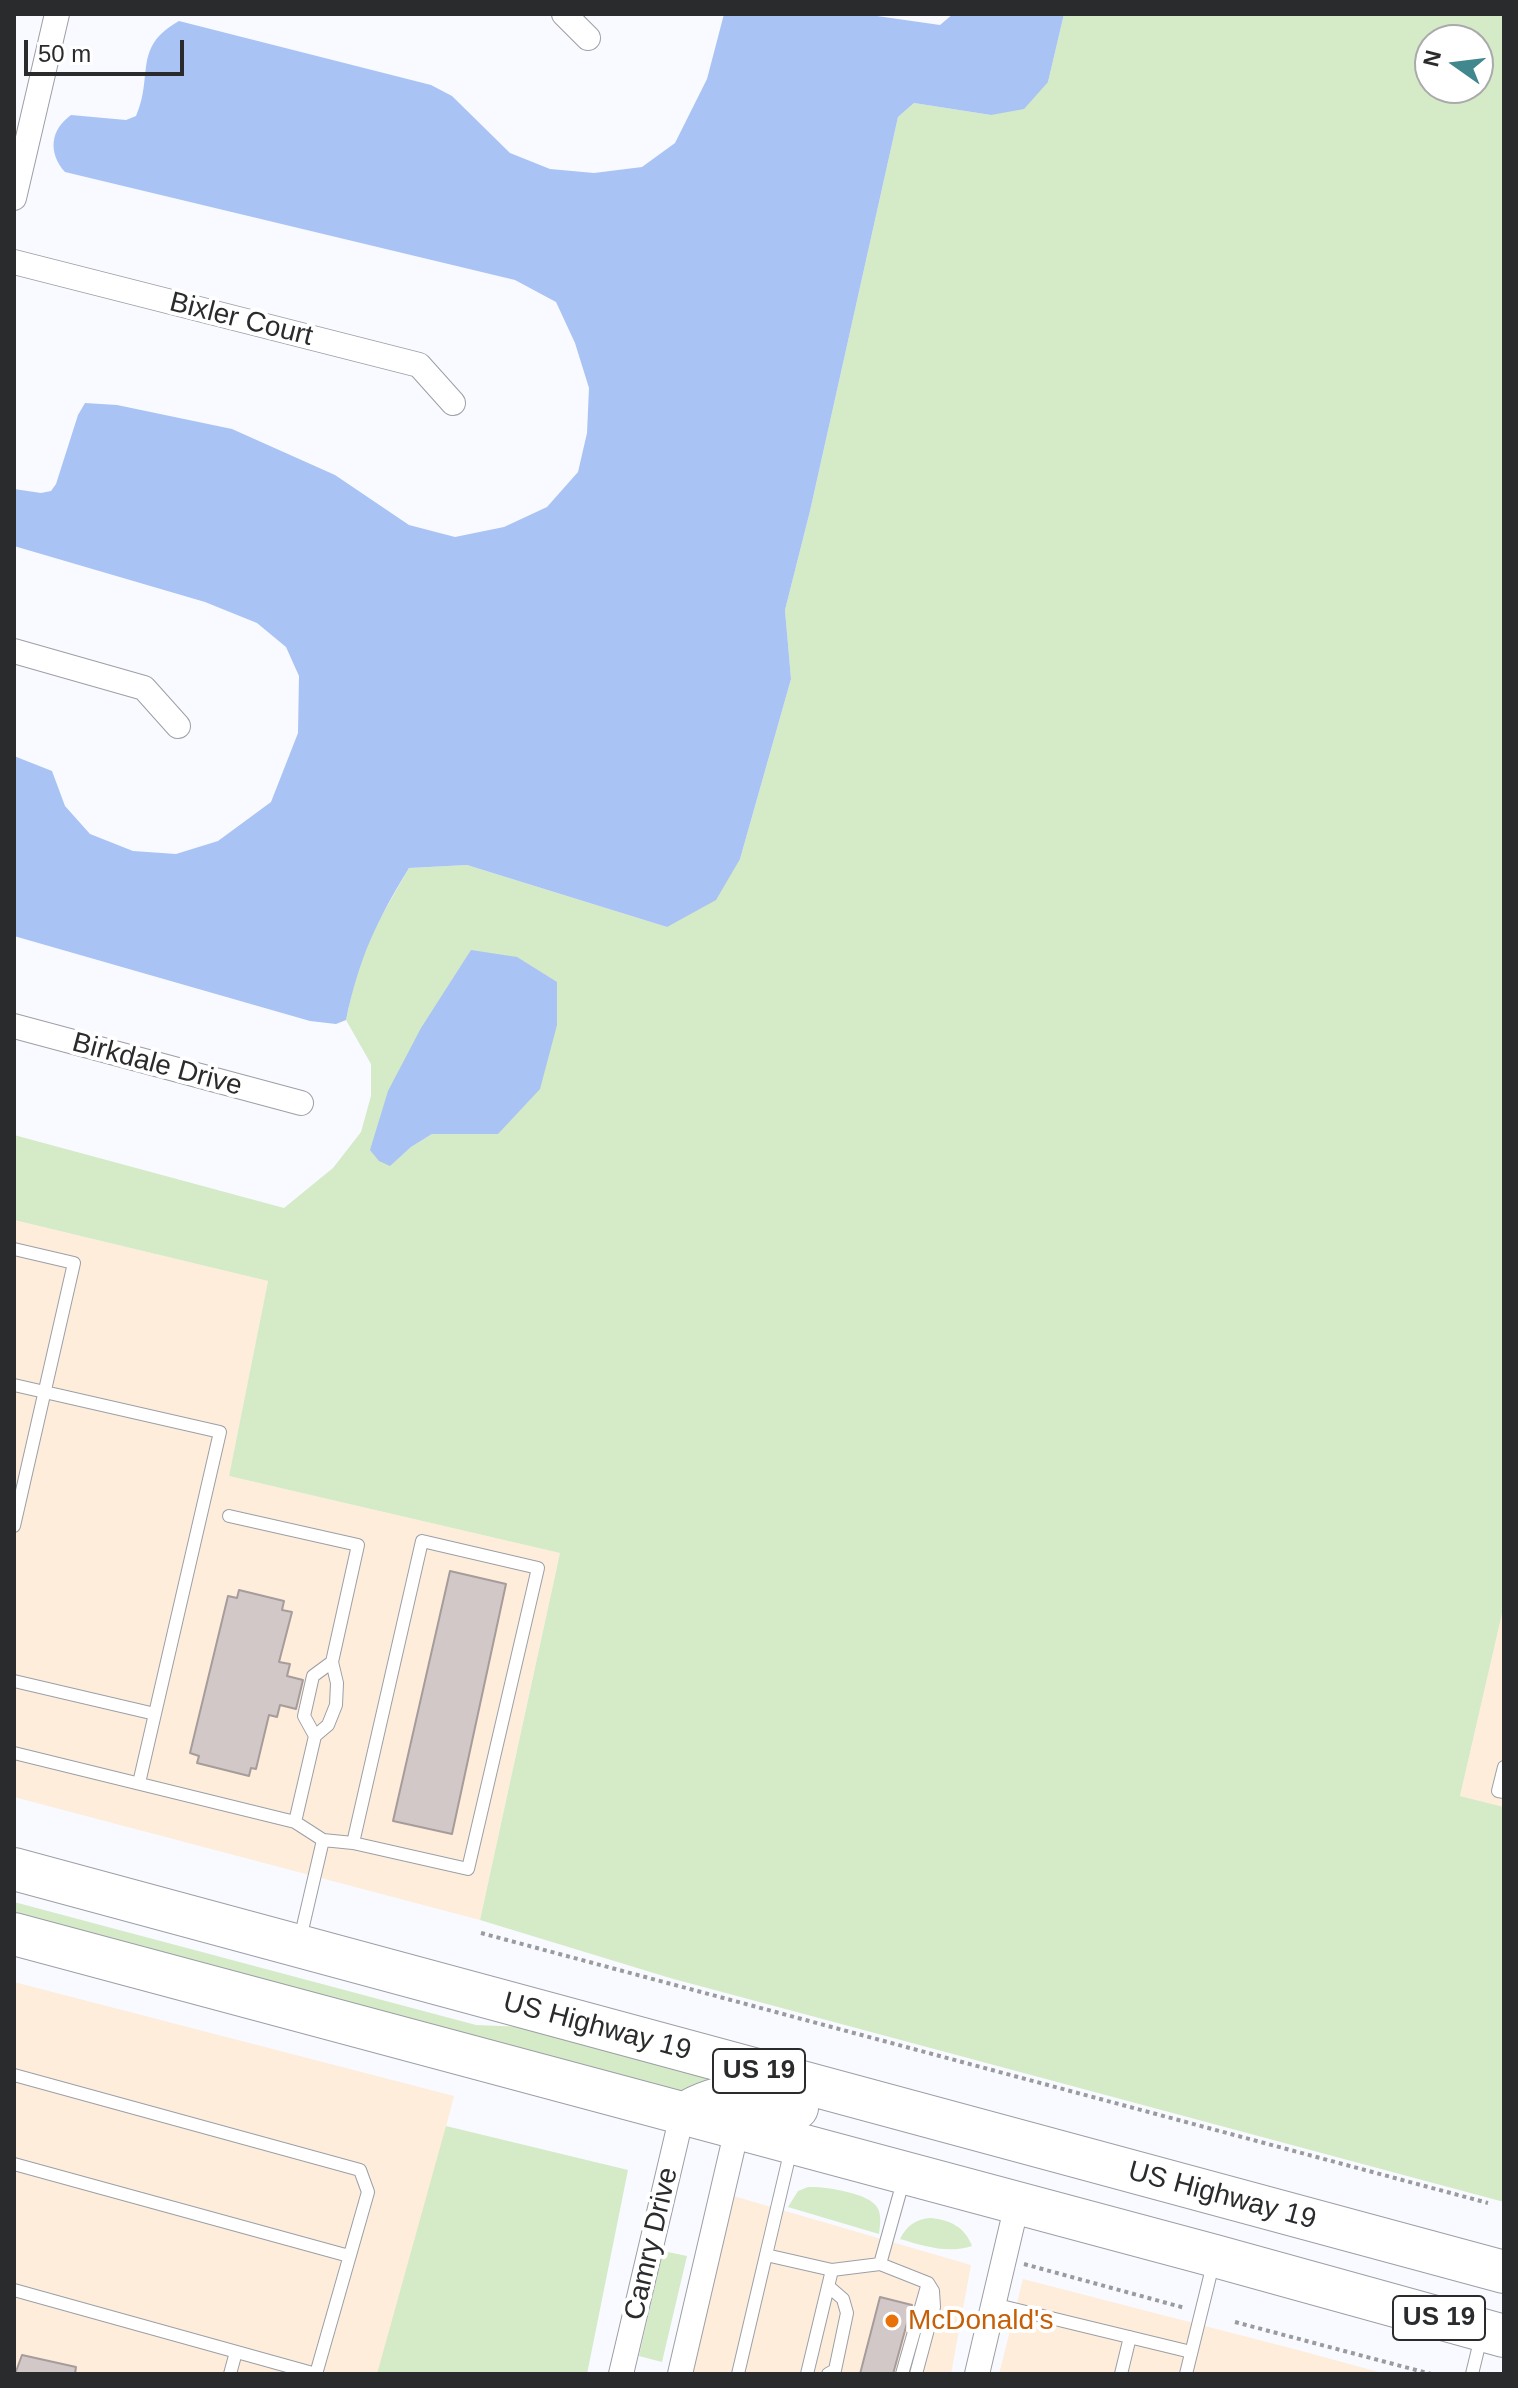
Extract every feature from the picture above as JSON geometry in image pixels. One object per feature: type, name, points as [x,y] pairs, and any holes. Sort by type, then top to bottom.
[{"type":"highway","name":"US Highway 19","points":[[14,1869],[1504,2272]]},
{"type":"highway","name":"US 19","points":[[14,1934],[1494,2333]]},
{"type":"highway","points":[[682,2115],[706,2100],[726,2096],[744,2097],[773,2102],[1027,2172],[1130,2171]]},
{"type":"street","points":[[14,198],[57,14]]},
{"type":"street","points":[[564,14],[588,38]]},
{"type":"street","name":"Bixler Court","points":[[14,262],[419,365],[453,403]]},
{"type":"street","points":[[14,651],[144,688],[178,726]]},
{"type":"street","name":"Birkdale Drive","points":[[14,1026],[301,1103]]},
{"type":"street","name":"Camry Drive","points":[[621,2374],[682,2115]]},
{"type":"street","name":"Camry Drive","points":[[680,2374],[737,2129]]},
{"type":"street","points":[[977,2374],[1017,2204]]},
{"type":"lane","points":[[14,1249],[74,1263],[14,1526]]},
{"type":"lane","points":[[14,1385],[220,1432],[139,1783]]},
{"type":"lane","points":[[229,1516],[358,1545],[332,1662],[337,1683],[336,1705],[328,1725],[315,1736],[295,1822]]},
{"type":"lane","points":[[14,1753],[295,1822],[323,1840],[353,1843],[468,1869],[538,1568],[422,1541],[353,1843]]},
{"type":"lane","points":[[315,1736],[304,1716],[313,1676],[332,1662]]},
{"type":"lane","points":[[14,1681],[155,1714]]},
{"type":"lane","points":[[1504,1767],[1498,1791],[1504,1792]]},
{"type":"lane","points":[[299,1947],[323,1840]]},
{"type":"lane","points":[[14,2075],[360,2170],[368,2192],[316,2374],[14,2290]]},
{"type":"lane","points":[[738,2374],[792,2144]]},
{"type":"lane","points":[[14,2164],[349,2256]]},
{"type":"lane","points":[[880,2264],[905,2174]]},
{"type":"lane","points":[[766,2255],[832,2270],[880,2264],[928,2283],[933,2291],[934,2307],[916,2374]]},
{"type":"lane","points":[[1186,2374],[1215,2256]]},
{"type":"lane","points":[[807,2374],[832,2270]]},
{"type":"lane","points":[[902,2374],[928,2283]]},
{"type":"lane","points":[[828,2286],[843,2299],[847,2313],[833,2373]]},
{"type":"lane","points":[[993,2304],[1191,2352]]},
{"type":"lane","points":[[1472,2374],[1494,2333]]},
{"type":"lane","points":[[1121,2374],[1130,2337]]},
{"type":"lane","points":[[230,2374],[236,2352]]},
{"type":"path","points":[[481,1933],[1488,2203]]},
{"type":"path","points":[[1024,2264],[1187,2308]]},
{"type":"path","points":[[1235,2322],[1431,2374]]},
{"type":"shaded area","points":[[14,1220],[268,1281],[229,1476],[560,1553],[480,1920],[14,1797]]},
{"type":"shaded area","points":[[1504,1605],[1504,1807],[1460,1796]]},
{"type":"shaded area","points":[[14,1982],[454,2096],[382,2374],[14,2374]]},
{"type":"shaded area","points":[[730,2195],[971,2265],[951,2374],[687,2374]]},
{"type":"shaded area","points":[[1023,2279],[1294,2349],[1386,2374],[999,2374]]},
{"type":"green space","points":[[1064,14],[1504,14],[1504,1605],[1460,1796],[1504,1807],[1504,2202],[670,1978],[480,1920],[560,1553],[229,1476],[268,1281],[14,1220],[14,1135],[284,1208],[333,1168],[361,1132],[371,1096],[371,1064],[346,1020],[356,975],[374,929],[409,868],[467,865],[667,927],[740,859],[791,679],[785,610],[898,117],[914,103],[991,115],[1048,82]],"holes":[[[556,981],[498,1134],[432,1134],[390,1165]]]},
{"type":"green space","points":[[14,1902],[476,2025],[525,2027],[732,2082],[691,2095],[14,1912]]},
{"type":"green space","points":[[446,2126],[628,2170],[587,2374],[377,2374]]},
{"type":"green space","points":[[808,2187],[846,2191],[872,2202],[880,2213],[879,2234],[788,2207],[798,2191]]},
{"type":"green space","points":[[931,2218],[956,2226],[972,2246],[945,2249],[900,2239],[912,2224]]},
{"type":"green space","points":[[663,2251],[687,2256],[662,2362],[639,2356]]},
{"type":"water","points":[[724,14],[863,14],[940,25],[953,14],[1064,14],[1048,82],[1024,109],[991,115],[914,103],[898,117],[785,610],[791,679],[740,859],[716,900],[667,927],[467,865],[409,868],[370,941],[346,1020],[336,1024],[310,1021],[14,936],[14,756],[52,771],[65,806],[90,834],[133,851],[176,854],[218,841],[271,802],[298,733],[299,676],[286,647],[257,623],[205,602],[14,546],[14,489],[41,493],[51,491],[85,403],[117,405],[232,429],[335,475],[409,525],[455,537],[504,527],[547,507],[578,472],[587,433],[589,388],[575,343],[556,302],[515,280],[65,172],[54,150],[55,135],[64,121],[71,115],[126,120],[136,116],[149,52],[164,31],[179,21],[431,85],[452,96],[510,153],[550,169],[594,173],[642,167],[675,143],[707,79]]},
{"type":"water","points":[[471,950],[517,957],[557,982],[557,1025],[540,1089],[498,1134],[432,1134],[390,1166],[379,1161],[370,1150],[388,1091],[421,1028]]},
{"type":"building","points":[[450,1571],[506,1584],[452,1834],[393,1821]]},
{"type":"building","points":[[239,1590],[284,1601],[282,1610],[292,1612],[279,1662],[290,1664],[287,1676],[303,1680],[296,1709],[280,1705],[277,1717],[269,1715],[256,1769],[251,1768],[249,1776],[197,1763],[199,1756],[190,1753],[228,1596],[237,1598]]},
{"type":"building","name":"McDonald's","points":[[880,2297],[912,2305],[893,2374],[860,2374]]},
{"type":"building","points":[[22,2355],[76,2367],[75,2374],[15,2374]]},
{"type":"place","name":"McDonald's","points":[[892,2321]]}]
